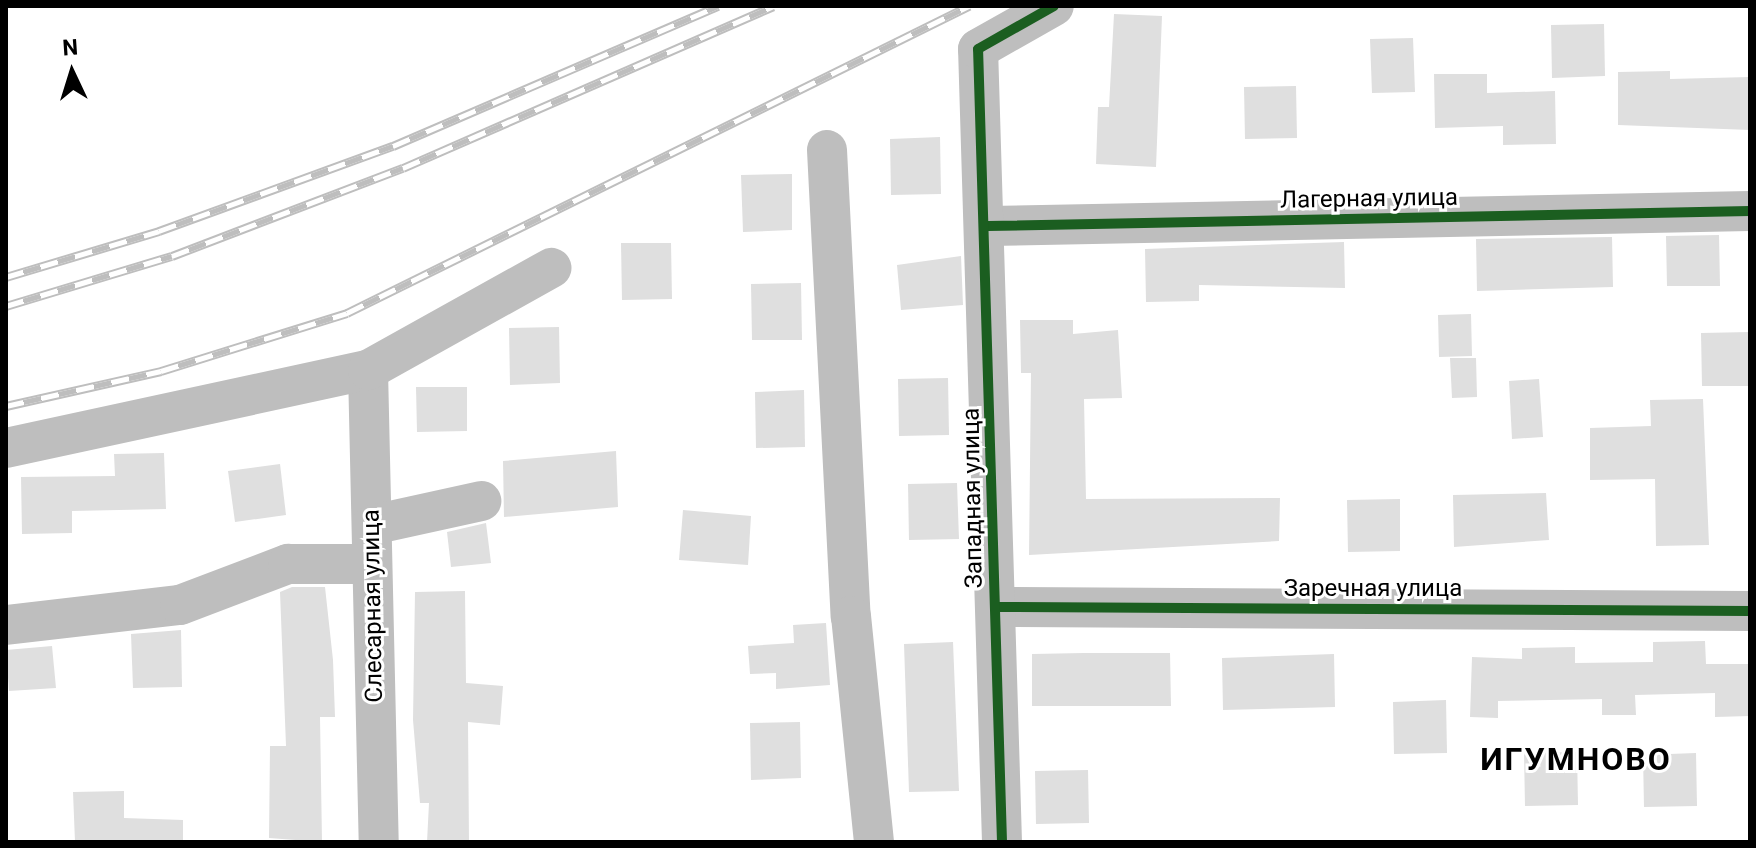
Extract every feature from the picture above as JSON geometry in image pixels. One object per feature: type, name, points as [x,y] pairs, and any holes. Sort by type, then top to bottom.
[{"type":"street","name":"Западная улица","points":[[1002,842],[988,226],[978,49],[1054,6]]},
{"type":"street","points":[[827,150],[851,616],[874,842]]},
{"type":"street","name":"Лагерная улица","points":[[988,226],[1750,211]]},
{"type":"street","points":[[6,448],[368,370],[551,268]]},
{"type":"street","name":"Слесарная улица","points":[[368,370],[379,842]]},
{"type":"street","points":[[6,625],[180,605],[288,564],[372,544],[481,501]]},
{"type":"street","name":"Заречная улица","points":[[995,607],[1750,611]]},
{"type":"building","points":[[1114,14],[1162,16],[1156,167],[1096,164],[1098,107],[1109,107]]},
{"type":"building","points":[[1604,24],[1605,76],[1552,78],[1551,25]]},
{"type":"building","points":[[1413,38],[1415,92],[1372,93],[1370,39]]},
{"type":"building","points":[[1670,71],[1670,79],[1750,77],[1750,130],[1618,125],[1618,72]]},
{"type":"building","points":[[1434,74],[1487,74],[1487,93],[1555,91],[1556,144],[1503,145],[1503,126],[1435,128]]},
{"type":"building","points":[[1296,86],[1297,138],[1245,139],[1244,87]]},
{"type":"building","points":[[940,137],[941,194],[891,195],[890,139]]},
{"type":"building","points":[[792,174],[792,230],[743,232],[741,175]]},
{"type":"building","points":[[1719,235],[1720,286],[1667,286],[1666,236]]},
{"type":"building","points":[[1612,237],[1613,287],[1477,291],[1476,239]]},
{"type":"building","points":[[1344,242],[1345,288],[1199,285],[1199,301],[1146,302],[1145,249]]},
{"type":"building","points":[[621,243],[671,243],[672,299],[622,300]]},
{"type":"building","points":[[961,256],[963,305],[901,310],[897,265]]},
{"type":"building","points":[[801,283],[802,340],[752,340],[751,284]]},
{"type":"building","points":[[1471,314],[1472,356],[1439,357],[1438,315]]},
{"type":"building","points":[[1020,320],[1073,320],[1073,334],[1118,330],[1122,398],[1084,399],[1086,499],[1280,498],[1279,541],[1029,555],[1031,373],[1021,373]]},
{"type":"building","points":[[559,327],[560,383],[510,385],[509,328]]},
{"type":"building","points":[[1750,332],[1750,386],[1702,386],[1701,333]]},
{"type":"building","points":[[1450,358],[1476,358],[1477,397],[1452,398]]},
{"type":"building","points":[[948,378],[949,435],[899,436],[898,379]]},
{"type":"building","points":[[1539,379],[1543,437],[1512,439],[1509,381]]},
{"type":"building","points":[[416,387],[467,387],[467,431],[417,432]]},
{"type":"building","points":[[804,390],[805,447],[756,448],[755,392]]},
{"type":"building","points":[[1703,399],[1709,545],[1656,546],[1655,479],[1590,480],[1590,428],[1651,426],[1650,400]]},
{"type":"building","points":[[616,451],[618,507],[504,517],[503,461]]},
{"type":"building","points":[[164,453],[166,509],[72,511],[72,533],[22,534],[21,477],[115,476],[114,454]]},
{"type":"building","points":[[280,464],[286,515],[235,522],[228,471]]},
{"type":"building","points":[[957,483],[959,539],[909,540],[908,484]]},
{"type":"building","points":[[1546,493],[1549,540],[1454,547],[1453,495]]},
{"type":"building","points":[[1400,499],[1400,551],[1348,552],[1347,500]]},
{"type":"building","points":[[683,510],[751,516],[748,565],[679,560]]},
{"type":"building","points":[[486,523],[491,563],[451,567],[447,532]]},
{"type":"building","points":[[292,587],[325,587],[335,717],[320,717],[322,842],[269,838],[270,746],[286,746],[280,592]]},
{"type":"building","points":[[465,591],[466,683],[503,686],[500,725],[468,722],[469,842],[427,842],[429,803],[420,803],[413,720],[415,592]]},
{"type":"building","points":[[826,623],[830,685],[776,689],[776,673],[750,674],[748,646],[794,643],[793,625]]},
{"type":"building","points":[[181,630],[182,687],[133,688],[131,634]]},
{"type":"building","points":[[1705,641],[1706,664],[1750,664],[1750,716],[1715,717],[1715,693],[1635,695],[1636,715],[1602,715],[1602,699],[1498,701],[1498,718],[1470,717],[1472,657],[1522,659],[1522,648],[1575,647],[1575,663],[1653,662],[1653,642]]},
{"type":"building","points":[[953,642],[959,791],[909,792],[904,644]]},
{"type":"building","points":[[52,646],[56,688],[9,691],[6,650]]},
{"type":"building","points":[[1170,653],[1171,706],[1032,706],[1032,654]]},
{"type":"building","points":[[1334,654],[1335,707],[1223,710],[1222,658]]},
{"type":"building","points":[[1446,700],[1447,753],[1394,754],[1393,702]]},
{"type":"building","points":[[800,722],[801,778],[751,780],[750,723]]},
{"type":"building","points":[[1577,752],[1578,805],[1525,806],[1524,753]]},
{"type":"building","points":[[1696,753],[1697,806],[1644,807],[1643,755]]},
{"type":"building","points":[[1088,770],[1089,823],[1036,824],[1035,771]]},
{"type":"building","points":[[124,791],[124,818],[183,820],[183,842],[75,842],[73,792]]},
{"type":"railway","points":[[6,277],[159,231],[393,146],[718,6]]},
{"type":"railway","points":[[6,306],[172,256],[403,168],[773,6]]},
{"type":"railway","points":[[6,406],[161,371],[347,313],[969,6]]},
{"type":"cycle path","points":[[1002,842],[978,49],[1054,6]]},
{"type":"cycle path","points":[[988,226],[1750,211]]},
{"type":"cycle path","points":[[995,607],[1750,611]]},
{"type":"district","name":"ИГУМНОВО","points":[[1576,759]]}]
